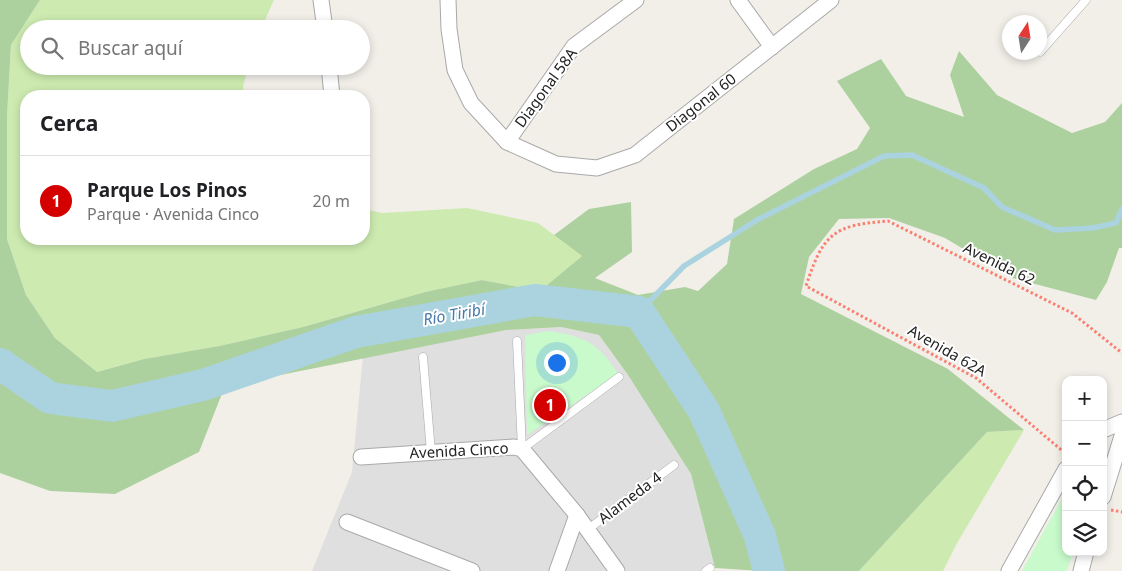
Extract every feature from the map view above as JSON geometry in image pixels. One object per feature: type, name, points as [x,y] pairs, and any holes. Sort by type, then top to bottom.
[{"type":"street","points":[[321,0],[324,20]]},
{"type":"street","points":[[448,0],[449,29],[455,70],[471,102],[507,142]]},
{"type":"street","name":"Diagonal 58A","points":[[507,142],[574,46],[636,0]]},
{"type":"street","points":[[738,0],[772,47]]},
{"type":"street","name":"Diagonal 60","points":[[507,142],[556,164],[598,168],[635,155],[831,0]]},
{"type":"street","points":[[330,75],[331,90]]},
{"type":"street","points":[[1107,428],[1122,422]]},
{"type":"street","points":[[1107,484],[1122,436]]},
{"type":"street","name":"Avenida Cinco","points":[[361,457],[514,447],[522,449],[577,515],[617,571]]},
{"type":"street","points":[[1009,571],[1062,477]]},
{"type":"street","points":[[557,571],[577,515]]},
{"type":"street","points":[[347,522],[472,571]]},
{"type":"street","points":[[1081,571],[1085,556]]},
{"type":"lane","points":[[1047,43],[1086,0]]},
{"type":"lane","points":[[517,341],[522,449]]},
{"type":"lane","points":[[423,357],[431,452]]},
{"type":"lane","points":[[522,449],[620,377]]},
{"type":"lane","name":"Alameda 4","points":[[587,530],[674,465]]},
{"type":"path","name":"Avenida 62","points":[[806,286],[815,256],[830,237],[856,223],[888,221],[1072,312],[1122,353]]},
{"type":"path","name":"Avenida 62A","points":[[806,286],[976,378],[1062,450]]},
{"type":"shaded area","points":[[561,327],[599,335],[628,375],[691,474],[715,568],[712,571],[312,571],[352,472],[363,356],[506,330]]},
{"type":"green space","points":[[0,0],[40,0],[27,20],[20,20],[20,31],[11,45],[7,116],[7,239],[26,295],[55,338],[97,372],[144,359],[219,346],[303,327],[425,292],[482,280],[540,291],[582,256],[554,235],[589,209],[631,202],[632,252],[595,278],[638,295],[685,287],[698,291],[727,264],[734,219],[814,169],[857,149],[870,128],[837,81],[881,59],[906,96],[964,117],[950,75],[959,51],[997,95],[1072,133],[1105,122],[1122,103],[1122,248],[1119,248],[1107,282],[1096,300],[1012,278],[945,238],[889,218],[839,219],[809,257],[801,294],[948,369],[1024,430],[987,432],[859,571],[761,571],[715,568],[691,474],[628,375],[599,335],[561,327],[506,330],[225,386],[199,452],[115,494],[50,491],[0,473]]},
{"type":"green space","points":[[40,0],[274,0],[265,20],[27,20]]},
{"type":"green space","points":[[20,31],[20,75],[246,75],[243,90],[20,90],[20,245],[370,245],[370,210],[382,213],[467,208],[538,223],[582,256],[540,291],[482,280],[425,292],[303,327],[219,346],[144,359],[97,372],[55,338],[26,295],[7,239],[7,116],[11,45]]},
{"type":"green space","points":[[548,331],[571,335],[589,343],[604,355],[618,374],[527,435],[525,335]]},
{"type":"green space","points":[[1024,430],[956,545],[943,571],[859,571],[987,432]]},
{"type":"green space","points":[[1062,498],[1062,556],[1072,556],[1067,571],[1022,571]]},
{"type":"waterway","points":[[639,312],[684,266],[757,220],[884,156],[912,155],[984,188],[1002,207],[1055,230],[1092,228],[1116,223],[1122,209]]},
{"type":"waterway","name":"Río Tiribí","points":[[0,364],[50,398],[112,406],[203,385],[356,332],[535,300],[639,312],[704,411],[760,536],[769,571]]},
{"type":"place","name":"Parque Los Pinos","points":[[550,405]]}]
